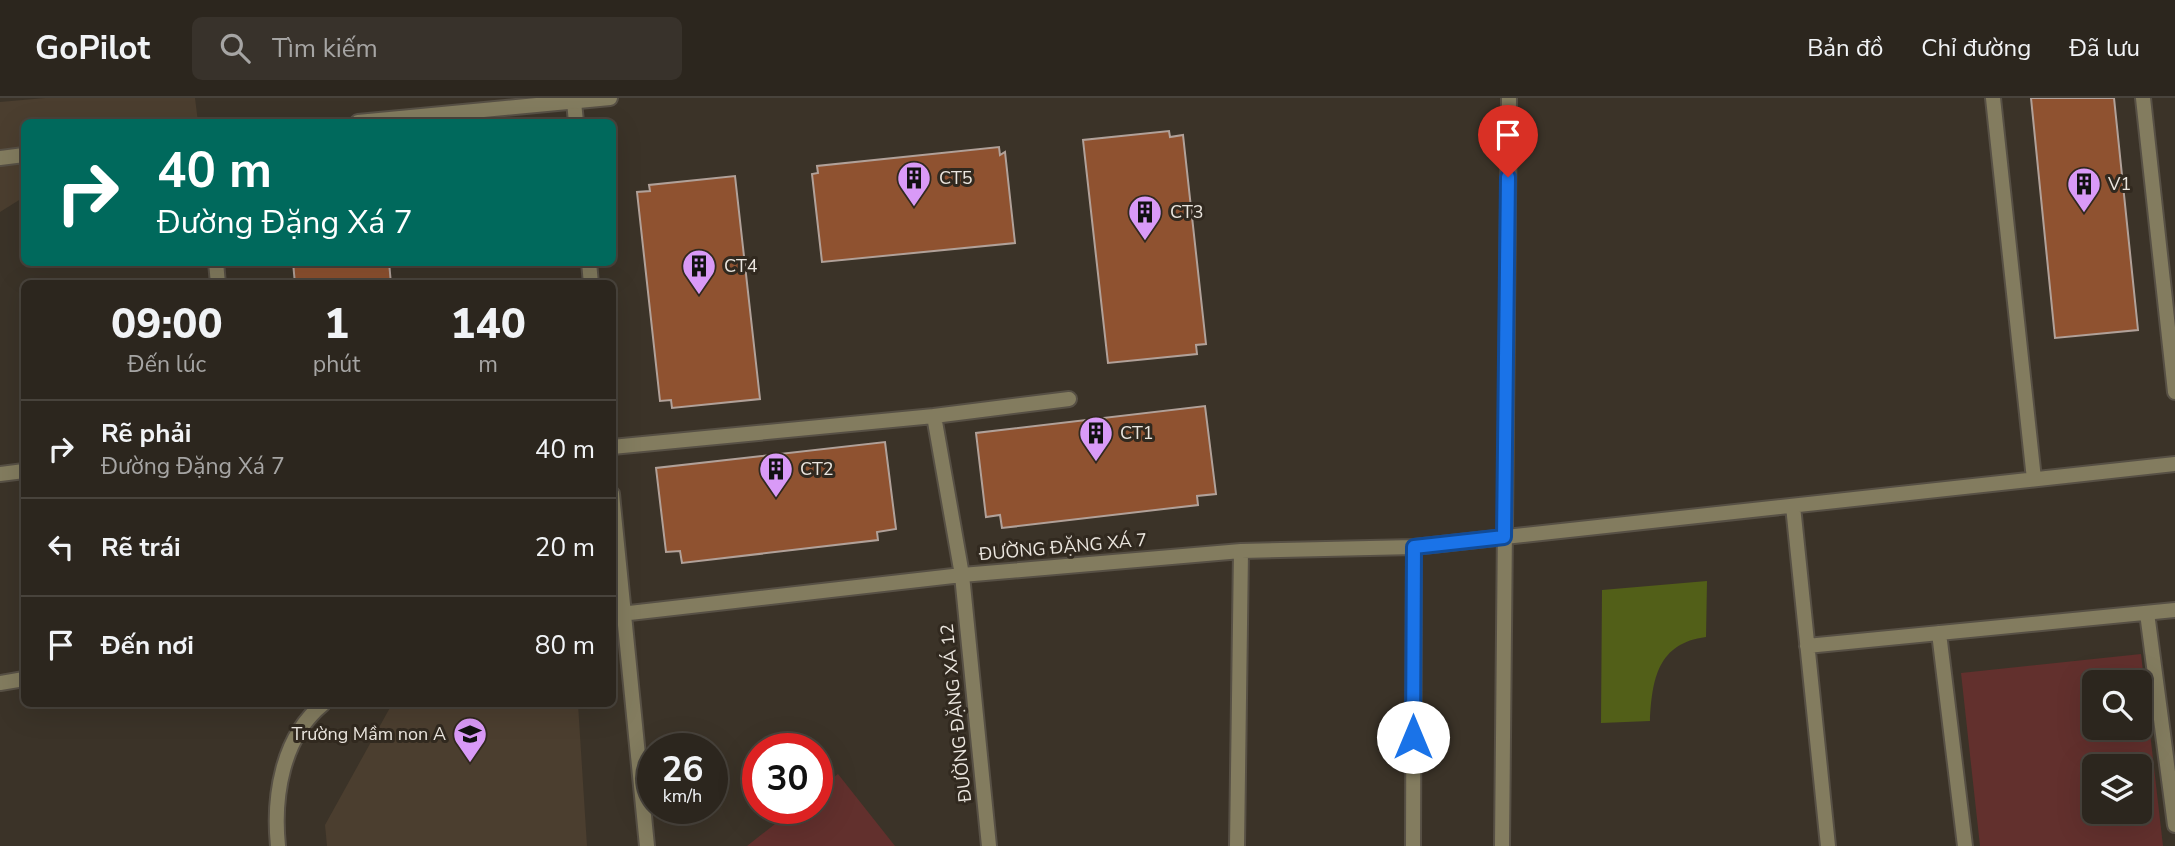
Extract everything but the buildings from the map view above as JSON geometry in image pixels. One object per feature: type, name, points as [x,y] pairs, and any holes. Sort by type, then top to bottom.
[{"type":"street","points":[[390,119],[610,98]]},
{"type":"street","points":[[1502,846],[1509,98]]},
{"type":"street","points":[[1993,98],[2034,480]]},
{"type":"street","points":[[2143,98],[2175,393]]},
{"type":"street","points":[[574,102],[576,119]]},
{"type":"street","points":[[0,158],[21,155]]},
{"type":"street","points":[[616,447],[934,416],[1069,399]]},
{"type":"street","name":"ĐƯỜNG ĐẶNG XÁ 12","points":[[934,416],[962,575],[989,846]]},
{"type":"street","name":"ĐƯỜNG ĐẶNG XÁ 7","points":[[619,613],[962,575],[1241,551],[1414,547],[2175,464]]},
{"type":"street","points":[[0,474],[21,471]]},
{"type":"street","points":[[1793,506],[1828,846]]},
{"type":"street","points":[[1413,846],[1414,547]]},
{"type":"street","points":[[1237,846],[1241,551]]},
{"type":"street","points":[[616,562],[619,613],[647,846]]},
{"type":"street","points":[[1807,646],[2175,610]]},
{"type":"street","points":[[2147,613],[2175,825]]},
{"type":"street","points":[[1939,633],[1965,846]]},
{"type":"street","points":[[0,683],[21,680]]},
{"type":"street","points":[[278,846],[279,784],[290,746],[321,707]]},
{"type":"shaded area","points":[[45,98],[195,98],[198,119],[21,119],[21,199],[0,212],[0,102]]},
{"type":"shaded area","points":[[1707,581],[1706,637],[1677,647],[1668,655],[1656,678],[1650,721],[1601,723],[1602,590]]},
{"type":"shaded area","points":[[2141,654],[2143,670],[2082,670],[2082,740],[2151,740],[2163,846],[1980,846],[1961,673]]},
{"type":"shaded area","name":"Trường Mầm non A","points":[[390,707],[578,707],[587,846],[327,846],[325,825]]},
{"type":"shaded area","points":[[838,774],[895,846],[747,846],[775,824],[833,824],[833,778]]},
{"type":"place","name":"CT5","points":[[914,208]]},
{"type":"place","name":"V1","points":[[2084,214]]},
{"type":"place","name":"CT3","points":[[1145,242]]},
{"type":"place","name":"CT4","points":[[699,296]]},
{"type":"place","name":"CT1","points":[[1096,463]]},
{"type":"place","name":"CT2","points":[[776,499]]},
{"type":"place","name":"Trường Mầm non A","points":[[470,764]]},
{"type":"route","points":[[1413,737],[1414,547],[1504,537],[1508,177]]}]
